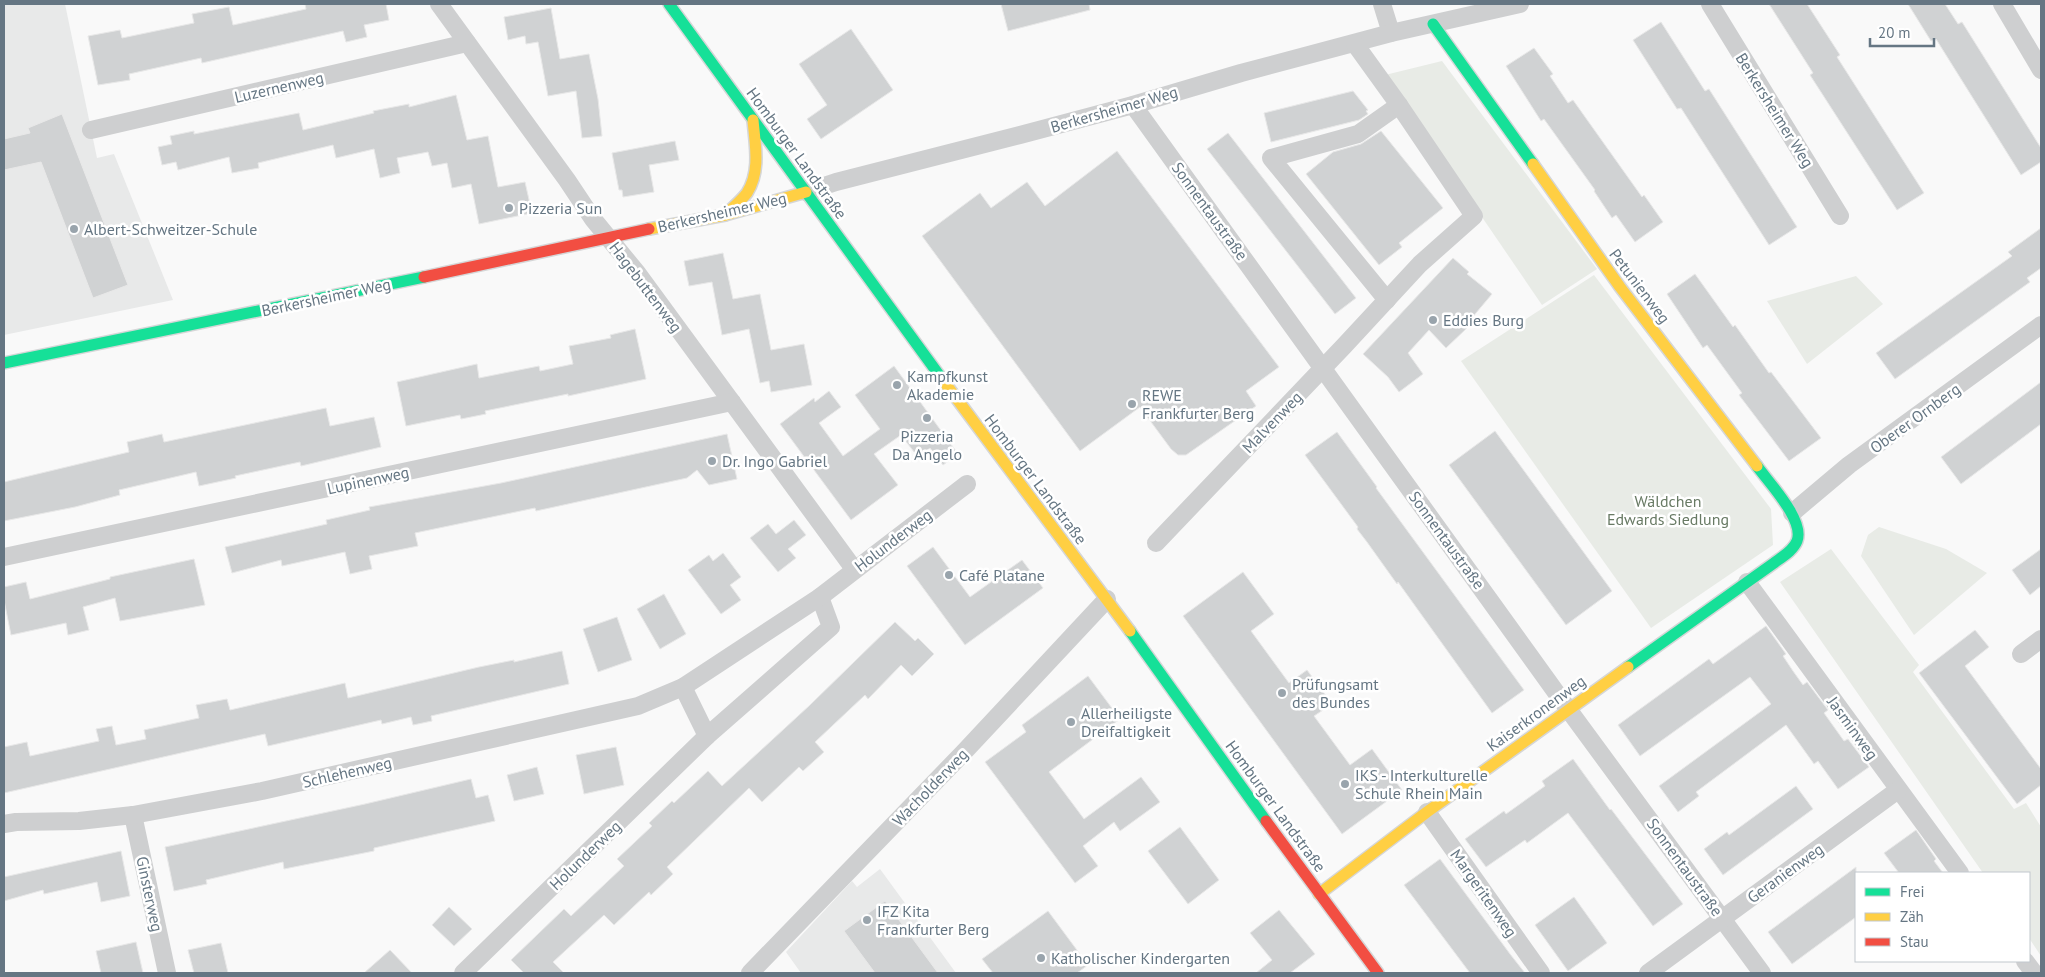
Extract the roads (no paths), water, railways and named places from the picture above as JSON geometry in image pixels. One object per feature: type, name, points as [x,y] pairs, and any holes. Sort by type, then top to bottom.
[{"type":"street","name":"Hagebuttenweg","points":[[439,4],[594,219],[732,402],[854,569]]},
{"type":"street","name":"Homburger Landstraße","points":[[669,4],[1000,459],[1107,598],[1319,894],[1378,973]]},
{"type":"street","points":[[1382,4],[1392,33]]},
{"type":"street","name":"Berkersheimer Weg","points":[[4,363],[485,265],[609,237],[725,215],[836,182],[1133,105],[1242,72],[1392,33],[1520,4]]},
{"type":"street","name":"Berkersheimer Weg","points":[[1710,4],[1840,216]]},
{"type":"street","points":[[2002,4],[2041,70]]},
{"type":"street","name":"Petunienweg","points":[[1433,24],[1620,287],[1792,513],[1799,531],[1796,546],[1774,563]]},
{"type":"street","name":"Luzernenweg","points":[[91,130],[467,42]]},
{"type":"street","name":"Malvenweg","points":[[1156,543],[1324,368],[1420,264],[1474,216],[1355,44]]},
{"type":"street","name":"Sonnentaustraße","points":[[1133,105],[1568,709],[1762,973]]},
{"type":"street","points":[[1387,300],[1271,158],[1358,134],[1399,105]]},
{"type":"street","points":[[725,215],[747,193],[756,176],[753,120]]},
{"type":"street","name":"Oberer Ornberg","points":[[1792,513],[1849,465],[2041,326]]},
{"type":"street","name":"Lupinenweg","points":[[4,556],[732,402]]},
{"type":"street","name":"Holunderweg","points":[[683,687],[820,597],[967,484]]},
{"type":"street","name":"Kaiserkronenweg","points":[[1319,894],[1568,709],[1774,563]]},
{"type":"street","name":"Jasminweg","points":[[1748,582],[1959,872]]},
{"type":"street","name":"Holunderweg","points":[[463,973],[707,736],[831,627],[820,597]]},
{"type":"street","name":"Wacholderweg","points":[[750,973],[964,752],[1107,598]]},
{"type":"street","points":[[2021,654],[2041,639]]},
{"type":"street","points":[[683,687],[707,736]]},
{"type":"street","name":"Schlehenweg","points":[[4,824],[16,822],[79,821],[133,815],[262,791],[628,708],[683,687]]},
{"type":"street","name":"Geranienweg","points":[[1648,973],[1898,790]]},
{"type":"street","name":"Margeritenweg","points":[[1427,812],[1541,973]]},
{"type":"street","name":"Ginsterweg","points":[[133,815],[168,973]]},
{"type":"street","points":[[2026,962],[2034,973]]},
{"type":"place","name":"Pizzeria Sun","points":[[509,208]]},
{"type":"place","name":"Albert-Schweitzer-Schule","points":[[74,229]]},
{"type":"place","name":"Eddies Burg","points":[[1433,320]]},
{"type":"place","name":"Kampfkunst Akademie","points":[[897,385]]},
{"type":"place","name":"REWE Frankfurter Berg","points":[[1132,404]]},
{"type":"place","name":"Pizzeria Da Angelo","points":[[927,418]]},
{"type":"place","name":"Dr. Ingo Gabriel","points":[[712,461]]},
{"type":"place","name":"Café Platane","points":[[949,575]]},
{"type":"place","name":"Prüfungsamt des Bundes","points":[[1282,693]]},
{"type":"place","name":"Allerheiligste Dreifaltigkeit","points":[[1071,722]]},
{"type":"place","name":"IKS - Interkulturelle Schule Rhein Main","points":[[1345,784]]},
{"type":"place","name":"IFZ Kita Frankfurter Berg","points":[[867,920]]},
{"type":"place","name":"Katholischer Kindergarten","points":[[1041,958]]},
{"type":"park label","name":"Wäldchen Edwards Siedlung","points":[[1668,510]]}]
